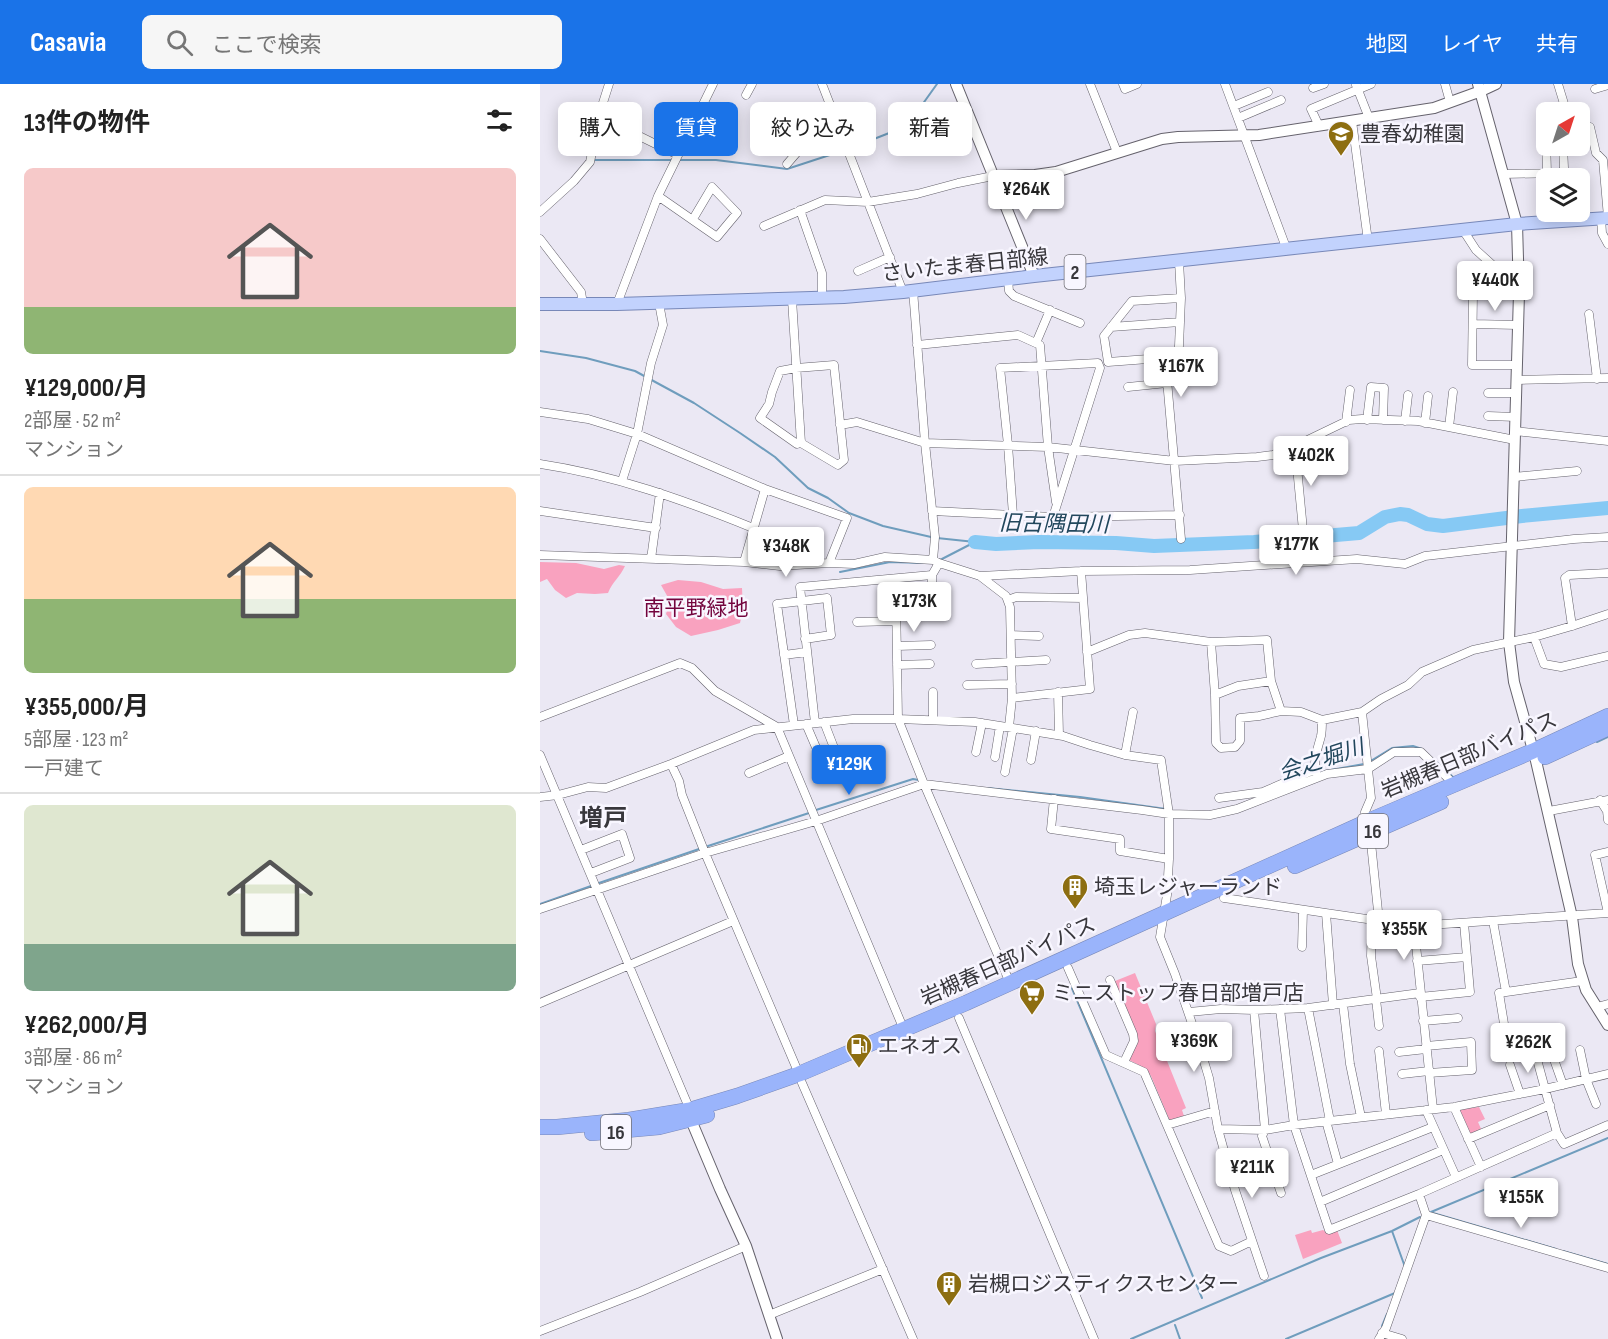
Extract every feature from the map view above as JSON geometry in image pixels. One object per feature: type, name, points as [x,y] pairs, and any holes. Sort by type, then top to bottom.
[{"type":"highway","name":"岩槻春日部バイパス","points":[[540,1136],[658,1127],[691,1115],[774,1094],[800,1079],[1010,983],[1163,920],[1368,827],[1535,756],[1608,716]]},
{"type":"highway","name":"岩槻春日部バイパス","points":[[800,1079],[959,1018],[1068,968],[1163,920],[1224,898],[1454,785],[1608,728]]},
{"type":"highway","name":"岩槻春日部バイパス","points":[[540,1127],[691,1115]]},
{"type":"main road","name":"さいたま春日部線","points":[[1590,217],[1606,218]]},
{"type":"main road","name":"さいたま春日部線","points":[[540,304],[822,298],[908,291],[1536,221]]},
{"type":"street","points":[[540,212],[574,181],[590,162],[601,109],[609,84]]},
{"type":"street","points":[[704,102],[713,84]]},
{"type":"street","points":[[746,95],[752,84]]},
{"type":"street","points":[[822,84],[829,102]]},
{"type":"street","points":[[956,84],[1034,276]]},
{"type":"street","points":[[1090,84],[1117,152]]},
{"type":"street","points":[[1123,84],[1125,89],[1137,84]]},
{"type":"street","points":[[1226,84],[1287,250]]},
{"type":"street","points":[[1313,88],[1324,84]]},
{"type":"street","points":[[1319,126],[1311,109],[1357,86],[1371,84]]},
{"type":"street","points":[[1445,84],[1450,102]]},
{"type":"street","points":[[764,226],[825,200],[868,202],[917,194],[993,176],[1056,172],[1162,139],[1259,135],[1434,108],[1479,88],[1496,84]]},
{"type":"street","points":[[1558,84],[1563,102]]},
{"type":"street","points":[[1595,89],[1608,85]]},
{"type":"street","points":[[1357,86],[1369,118]]},
{"type":"street","points":[[1479,88],[1518,224],[1519,291],[1509,642],[1514,682],[1549,811],[1572,916],[1582,981],[1603,1005],[1608,1025]]},
{"type":"street","points":[[1234,106],[1268,92]]},
{"type":"street","points":[[1238,118],[1281,100]]},
{"type":"street","points":[[1352,121],[1368,241]]},
{"type":"street","points":[[1590,127],[1596,153],[1603,160],[1606,218],[1602,233],[1608,244]]},
{"type":"street","points":[[617,304],[658,196],[678,156]]},
{"type":"street","points":[[787,164],[794,156]]},
{"type":"street","points":[[850,156],[890,257],[908,291],[917,345],[935,537],[936,561],[932,575],[932,598],[896,599],[898,718],[1010,983]]},
{"type":"street","points":[[1503,174],[1536,173]]},
{"type":"street","points":[[658,196],[717,237],[737,213],[712,187],[693,219]]},
{"type":"street","points":[[800,210],[822,273],[822,298]]},
{"type":"street","points":[[1463,230],[1476,250],[1519,291]]},
{"type":"street","points":[[540,239],[581,292],[583,304]]},
{"type":"street","points":[[858,271],[890,257]]},
{"type":"street","points":[[1179,261],[1181,298],[1179,346],[1167,383],[1181,539]]},
{"type":"street","points":[[1008,279],[1009,291],[1014,296],[1080,323]]},
{"type":"street","points":[[1516,366],[1472,365],[1473,293],[1519,291]]},
{"type":"street","points":[[1175,357],[1108,362],[1104,336],[1132,301],[1181,298]]},
{"type":"street","points":[[792,299],[796,368],[801,441],[801,443],[838,465],[844,460],[834,365],[796,368],[780,371],[769,404],[760,418],[797,444],[801,441]]},
{"type":"street","points":[[622,481],[637,434],[663,325],[659,303]]},
{"type":"street","points":[[1036,343],[1050,310]]},
{"type":"street","points":[[1589,314],[1597,379]]},
{"type":"street","points":[[1111,327],[1180,322]]},
{"type":"street","points":[[1473,324],[1518,325]]},
{"type":"street","points":[[917,345],[1018,335],[1040,345],[1048,447],[1056,506]]},
{"type":"street","points":[[1013,515],[1000,368],[1098,363],[1100,368],[1053,517]]},
{"type":"street","points":[[1516,380],[1608,378]]},
{"type":"street","points":[[1128,387],[1167,383]]},
{"type":"street","points":[[1367,420],[1371,387],[1384,388],[1383,420]]},
{"type":"street","points":[[1346,422],[1350,390]]},
{"type":"street","points":[[1449,427],[1453,392]]},
{"type":"street","points":[[1488,393],[1516,393]]},
{"type":"street","points":[[1405,421],[1408,395]]},
{"type":"street","points":[[1425,423],[1428,396]]},
{"type":"street","points":[[540,412],[588,419],[637,434],[765,489],[848,518],[829,563]]},
{"type":"street","points":[[1488,416],[1516,417]]},
{"type":"street","points":[[840,425],[858,422],[925,443],[1048,447],[1175,461],[1257,458],[1273,455],[1349,420],[1405,421],[1515,435],[1608,441]]},
{"type":"street","points":[[1295,446],[1303,530]]},
{"type":"street","points":[[540,464],[571,468],[622,481],[700,507],[753,528]]},
{"type":"street","points":[[1514,477],[1577,471]]},
{"type":"street","points":[[744,562],[765,489]]},
{"type":"street","points":[[651,559],[660,493]]},
{"type":"street","points":[[540,511],[656,528]]},
{"type":"street","points":[[932,512],[1053,517],[1180,515]]},
{"type":"street","points":[[540,555],[744,562],[780,566],[854,564],[885,556],[936,561],[980,576],[1081,571],[1190,570],[1357,559],[1405,564],[1425,556],[1608,537]]},
{"type":"street","points":[[1012,698],[1090,688],[1081,571]]},
{"type":"street","points":[[1572,626],[1565,579],[1569,575],[1608,573]]},
{"type":"street","points":[[815,723],[800,587],[932,575]]},
{"type":"street","points":[[980,576],[1008,600],[1010,607],[1012,698],[1011,728],[1005,772]]},
{"type":"street","points":[[1008,600],[1016,597],[1083,598]]},
{"type":"street","points":[[794,725],[777,604],[827,598],[831,635],[805,639]]},
{"type":"street","points":[[1211,642],[1216,743],[1221,748],[1235,747],[1239,741],[1240,718],[1281,711],[1301,712],[1322,720],[1362,712],[1408,685],[1422,672],[1440,663],[1473,650],[1534,638],[1608,614]]},
{"type":"street","points":[[857,622],[896,621]]},
{"type":"street","points":[[1087,652],[1129,635],[1145,633],[1211,642],[1267,640],[1271,681],[1281,711]]},
{"type":"street","points":[[1011,635],[1039,636]]},
{"type":"street","points":[[1534,638],[1544,664],[1562,667],[1608,656]]},
{"type":"street","points":[[897,646],[931,645]]},
{"type":"street","points":[[784,655],[807,652]]},
{"type":"street","points":[[976,664],[1046,660]]},
{"type":"street","points":[[540,717],[680,663],[692,668],[715,691],[777,727],[905,1030]]},
{"type":"street","points":[[897,665],[930,664]]},
{"type":"street","points":[[1215,695],[1238,686],[1271,681]]},
{"type":"street","points":[[967,686],[1012,684]]},
{"type":"street","points":[[933,692],[933,720]]},
{"type":"street","points":[[1058,692],[1059,735]]},
{"type":"street","points":[[1125,754],[1133,712]]},
{"type":"street","points":[[1362,712],[1371,798],[1365,812],[1376,921],[1371,957],[1379,1026]]},
{"type":"street","points":[[540,797],[588,787],[606,788],[754,730],[853,719],[898,718],[982,723],[1059,735],[1125,754],[1161,760],[1169,814],[1169,859],[1160,937],[1189,1012],[1209,1078],[1218,1129],[1235,1190],[1264,1276]]},
{"type":"street","points":[[1317,773],[1317,747],[1322,720]]},
{"type":"street","points":[[806,724],[821,759],[836,753],[825,722]]},
{"type":"street","points":[[976,752],[982,723]]},
{"type":"street","points":[[995,757],[1000,726]]},
{"type":"street","points":[[1031,760],[1036,731]]},
{"type":"street","points":[[540,909],[705,853],[816,821],[924,784],[1169,814],[1210,815],[1237,809],[1263,792],[1317,773],[1327,774],[1368,765],[1394,752],[1421,752],[1454,785]]},
{"type":"street","points":[[540,754],[598,889],[720,1189],[746,1246],[777,1339]]},
{"type":"street","points":[[749,773],[789,756]]},
{"type":"street","points":[[671,764],[679,781],[681,795],[733,921],[913,1339]]},
{"type":"street","points":[[1219,798],[1258,797]]},
{"type":"street","points":[[1054,799],[1051,829],[1120,839],[1120,851],[1169,859]]},
{"type":"street","points":[[1549,811],[1604,800],[1608,818]]},
{"type":"street","points":[[581,850],[622,834],[630,858],[591,873]]},
{"type":"street","points":[[1224,898],[1414,926],[1608,913],[1595,855],[1608,852]]},
{"type":"street","points":[[1302,947],[1303,910]]},
{"type":"street","points":[[1326,913],[1334,1005]]},
{"type":"street","points":[[540,1003],[733,921]]},
{"type":"street","points":[[1493,921],[1506,992]]},
{"type":"street","points":[[1189,1012],[1221,1009],[1308,1008],[1377,999],[1470,992],[1464,923]]},
{"type":"street","points":[[1414,926],[1433,1127],[1456,1177]]},
{"type":"street","points":[[1417,961],[1467,957]]},
{"type":"street","points":[[1068,968],[1082,992],[1106,1055],[1144,1072],[1219,1246],[1231,1251],[1252,1241]]},
{"type":"street","points":[[1110,980],[1133,1034],[1134,1041],[1125,1060]]},
{"type":"street","points":[[1506,1036],[1498,993],[1582,981]]},
{"type":"street","points":[[1343,1004],[1350,1064],[1362,1117]]},
{"type":"street","points":[[1308,1008],[1338,1164]]},
{"type":"street","points":[[1280,1009],[1294,1125],[1329,1230],[1419,1194],[1557,1133]]},
{"type":"street","points":[[1254,1010],[1265,1130],[1262,1136],[1281,1192]]},
{"type":"street","points":[[959,1018],[1094,1339]]},
{"type":"street","points":[[1423,1021],[1458,1018]]},
{"type":"street","points":[[1546,1037],[1563,1085]]},
{"type":"street","points":[[1399,1052],[1471,1042],[1472,1070],[1402,1074]]},
{"type":"street","points":[[1580,1050],[1586,1079],[1596,1104]]},
{"type":"street","points":[[1379,1051],[1386,1114]]},
{"type":"street","points":[[1535,1052],[1557,1133],[1564,1144],[1608,1125]]},
{"type":"street","points":[[1510,1065],[1520,1094]]},
{"type":"street","points":[[1218,1129],[1265,1130],[1454,1107],[1608,1074]]},
{"type":"street","points":[[1468,1139],[1550,1105]]},
{"type":"street","points":[[1454,1107],[1481,1167]]},
{"type":"street","points":[[1167,1125],[1215,1111]]},
{"type":"street","points":[[1311,1174],[1433,1127]]},
{"type":"street","points":[[1320,1202],[1443,1150]]},
{"type":"street","points":[[1402,1339],[1381,1336],[1426,1215],[1419,1194]]},
{"type":"street","points":[[1426,1215],[1608,1268]]},
{"type":"street","points":[[540,1331],[640,1292],[746,1246]]},
{"type":"street","points":[[769,1315],[883,1269]]},
{"type":"green space","name":"南平野緑地","points":[[540,562],[576,563],[604,569],[619,565],[625,566],[608,593],[577,593],[566,598],[555,590],[547,579],[540,582]]},
{"type":"green space","name":"南平野緑地","points":[[678,580],[701,582],[723,589],[742,588],[743,610],[740,623],[691,636],[676,627],[666,614],[670,601],[661,585]]},
{"type":"green space","points":[[1135,973],[1186,1108],[1182,1110],[1184,1116],[1173,1121],[1169,1119],[1146,1069],[1129,1060],[1136,1042],[1113,984]]},
{"type":"green space","points":[[1479,1107],[1485,1119],[1478,1122],[1482,1131],[1470,1135],[1460,1111]]},
{"type":"green space","points":[[1311,1230],[1312,1233],[1323,1230],[1327,1233],[1337,1230],[1342,1243],[1303,1259],[1295,1235]]},
{"type":"waterway","points":[[876,138],[907,126],[937,84]]},
{"type":"waterway","points":[[594,160],[716,160],[787,169],[827,156]]},
{"type":"waterway","name":"旧古隅田川","points":[[540,351],[586,358],[635,371],[694,403],[740,433],[775,457],[808,488],[828,498],[849,513],[883,526],[931,537]]},
{"type":"waterway","name":"旧古隅田川","points":[[975,542],[996,544],[1116,543],[1154,546],[1254,542],[1359,533],[1385,517],[1400,514],[1408,515],[1427,524],[1443,526],[1608,508]]},
{"type":"waterway","name":"旧古隅田川","points":[[937,538],[975,542]]},
{"type":"waterway","points":[[940,560],[973,543]]},
{"type":"waterway","points":[[840,572],[890,562],[923,563]]},
{"type":"waterway","name":"会之堀川","points":[[1597,742],[1608,737]]},
{"type":"waterway","name":"会之堀川","points":[[1369,762],[1392,748],[1413,746],[1422,749]]},
{"type":"waterway","name":"会之堀川","points":[[1433,759],[1453,777]]},
{"type":"waterway","name":"会之堀川","points":[[1320,772],[1364,764]]},
{"type":"waterway","points":[[816,810],[913,779],[919,780]]},
{"type":"waterway","points":[[987,788],[1080,797],[1166,809]]},
{"type":"waterway","points":[[708,846],[809,813]]},
{"type":"waterway","points":[[599,883],[702,848]]},
{"type":"waterway","points":[[540,904],[591,886]]},
{"type":"waterway","points":[[1071,986],[1202,1298]]},
{"type":"waterway","points":[[1431,1212],[1608,1138]]},
{"type":"waterway","points":[[1433,1213],[1556,1249]]},
{"type":"waterway","points":[[1131,1339],[1321,1258],[1392,1231],[1420,1217]]},
{"type":"waterway","points":[[1392,1231],[1405,1267]]},
{"type":"waterway","points":[[1563,1251],[1608,1264]]},
{"type":"waterway","points":[[1286,1339],[1395,1293]]},
{"type":"waterway","points":[[1382,1326],[1387,1314]]},
{"type":"waterway","points":[[1175,1325],[1180,1339]]},
{"type":"place","name":"豊春幼稚園","points":[[1341,157]]},
{"type":"place","name":"埼玉レジャーランド","points":[[1075,910]]},
{"type":"place","name":"ミニストップ春日部増戸店","points":[[1032,1016]]},
{"type":"place","name":"エネオス","points":[[859,1069]]},
{"type":"place","name":"岩槻ロジスティクスセンター","points":[[949,1307]]},
{"type":"district","name":"増戸","points":[[603,818]]}]
